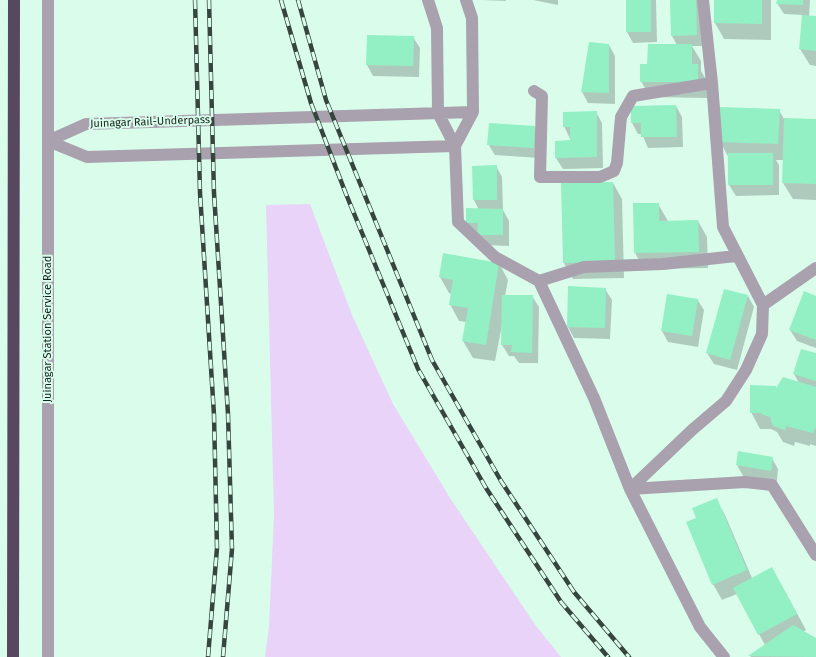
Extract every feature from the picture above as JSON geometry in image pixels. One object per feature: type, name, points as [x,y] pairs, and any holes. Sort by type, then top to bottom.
[{"type":"highway","points":[[13,657],[14,0]]},
{"type":"street","name":"Juinagar Station Service Road","points":[[48,0],[48,657]]},
{"type":"street","points":[[428,0],[437,28],[438,113],[455,146],[458,222],[495,257],[539,281],[594,398],[630,489],[700,626],[724,657]]},
{"type":"street","points":[[455,146],[473,112],[472,18],[466,0]]},
{"type":"street","points":[[630,489],[692,430],[726,401],[746,370],[762,334],[763,305],[736,256],[723,227],[712,83],[703,0]]},
{"type":"street","points":[[534,91],[542,96],[540,177],[600,177],[614,171],[617,163],[621,117],[633,96],[712,83]]},
{"type":"street","name":"Juinagar Rail-Underpass","points":[[48,141],[86,124],[473,112]]},
{"type":"street","points":[[48,141],[87,157],[455,146]]},
{"type":"street","points":[[539,281],[584,267],[663,264],[736,256]]},
{"type":"street","points":[[763,305],[816,268]]},
{"type":"street","points":[[630,489],[745,482],[772,485],[816,555]]},
{"type":"shaded area","points":[[310,204],[352,315],[393,404],[450,498],[536,626],[561,657],[265,657],[269,626],[274,515],[266,205]]},
{"type":"building","points":[[626,0],[651,0],[651,32],[626,32]]},
{"type":"building","points":[[670,0],[696,0],[697,35],[671,36]]},
{"type":"building","points":[[714,0],[762,0],[762,24],[714,23]]},
{"type":"building","points":[[777,0],[803,0],[803,5],[776,4]]},
{"type":"building","points":[[802,15],[816,16],[816,51],[799,49]]},
{"type":"building","points":[[367,35],[414,36],[413,66],[366,65]]},
{"type":"building","points":[[589,42],[609,44],[609,93],[581,92]]},
{"type":"building","points":[[648,44],[692,44],[692,64],[698,64],[698,82],[640,82],[640,64],[647,64]]},
{"type":"building","points":[[676,105],[677,137],[641,137],[641,123],[631,123],[631,106]]},
{"type":"building","points":[[720,107],[780,109],[778,144],[719,142]]},
{"type":"building","points":[[597,111],[597,157],[555,158],[555,141],[570,140],[570,127],[563,127],[563,112]]},
{"type":"building","points":[[784,118],[816,119],[816,184],[782,183]]},
{"type":"building","points":[[489,123],[535,126],[534,148],[487,145]]},
{"type":"building","points":[[728,153],[773,153],[773,185],[728,185]]},
{"type":"building","points":[[497,165],[497,200],[473,200],[472,166]]},
{"type":"building","points":[[613,182],[615,262],[563,263],[561,183]]},
{"type":"building","points":[[633,203],[659,203],[659,221],[698,220],[699,252],[634,253]]},
{"type":"building","points":[[466,208],[503,209],[503,235],[477,235],[478,223],[466,223]]},
{"type":"building","points":[[443,253],[499,263],[486,345],[462,341],[468,308],[449,305],[453,280],[439,277]]},
{"type":"building","points":[[568,286],[606,288],[605,328],[567,327]]},
{"type":"building","points":[[724,289],[748,295],[730,360],[706,353]]},
{"type":"building","points":[[804,291],[816,296],[816,340],[789,330]]},
{"type":"building","points":[[667,294],[698,299],[692,336],[661,331]]},
{"type":"building","points":[[502,295],[533,295],[532,353],[511,352],[512,345],[501,345]]},
{"type":"building","points":[[801,349],[816,353],[816,381],[793,374]]},
{"type":"building","points":[[783,377],[816,387],[816,427],[813,433],[786,426],[785,430],[773,426],[770,417],[761,414],[762,413],[750,413],[750,385],[776,386],[776,388]]},
{"type":"building","points":[[738,451],[773,457],[771,471],[736,465]]},
{"type":"building","points":[[717,498],[747,570],[712,585],[686,522],[696,518],[692,508]]},
{"type":"building","points":[[772,567],[797,614],[758,635],[733,588]]},
{"type":"building","points":[[793,625],[816,638],[816,657],[748,656]]},
{"type":"railway","points":[[195,0],[200,193],[214,415],[217,548],[208,657]]},
{"type":"railway","points":[[209,0],[214,193],[228,414],[232,549],[223,657]]},
{"type":"railway","points":[[281,0],[311,103],[346,194],[418,369],[486,488],[561,602],[608,657]]},
{"type":"railway","points":[[298,0],[326,100],[432,360],[501,481],[574,592],[629,657]]}]
